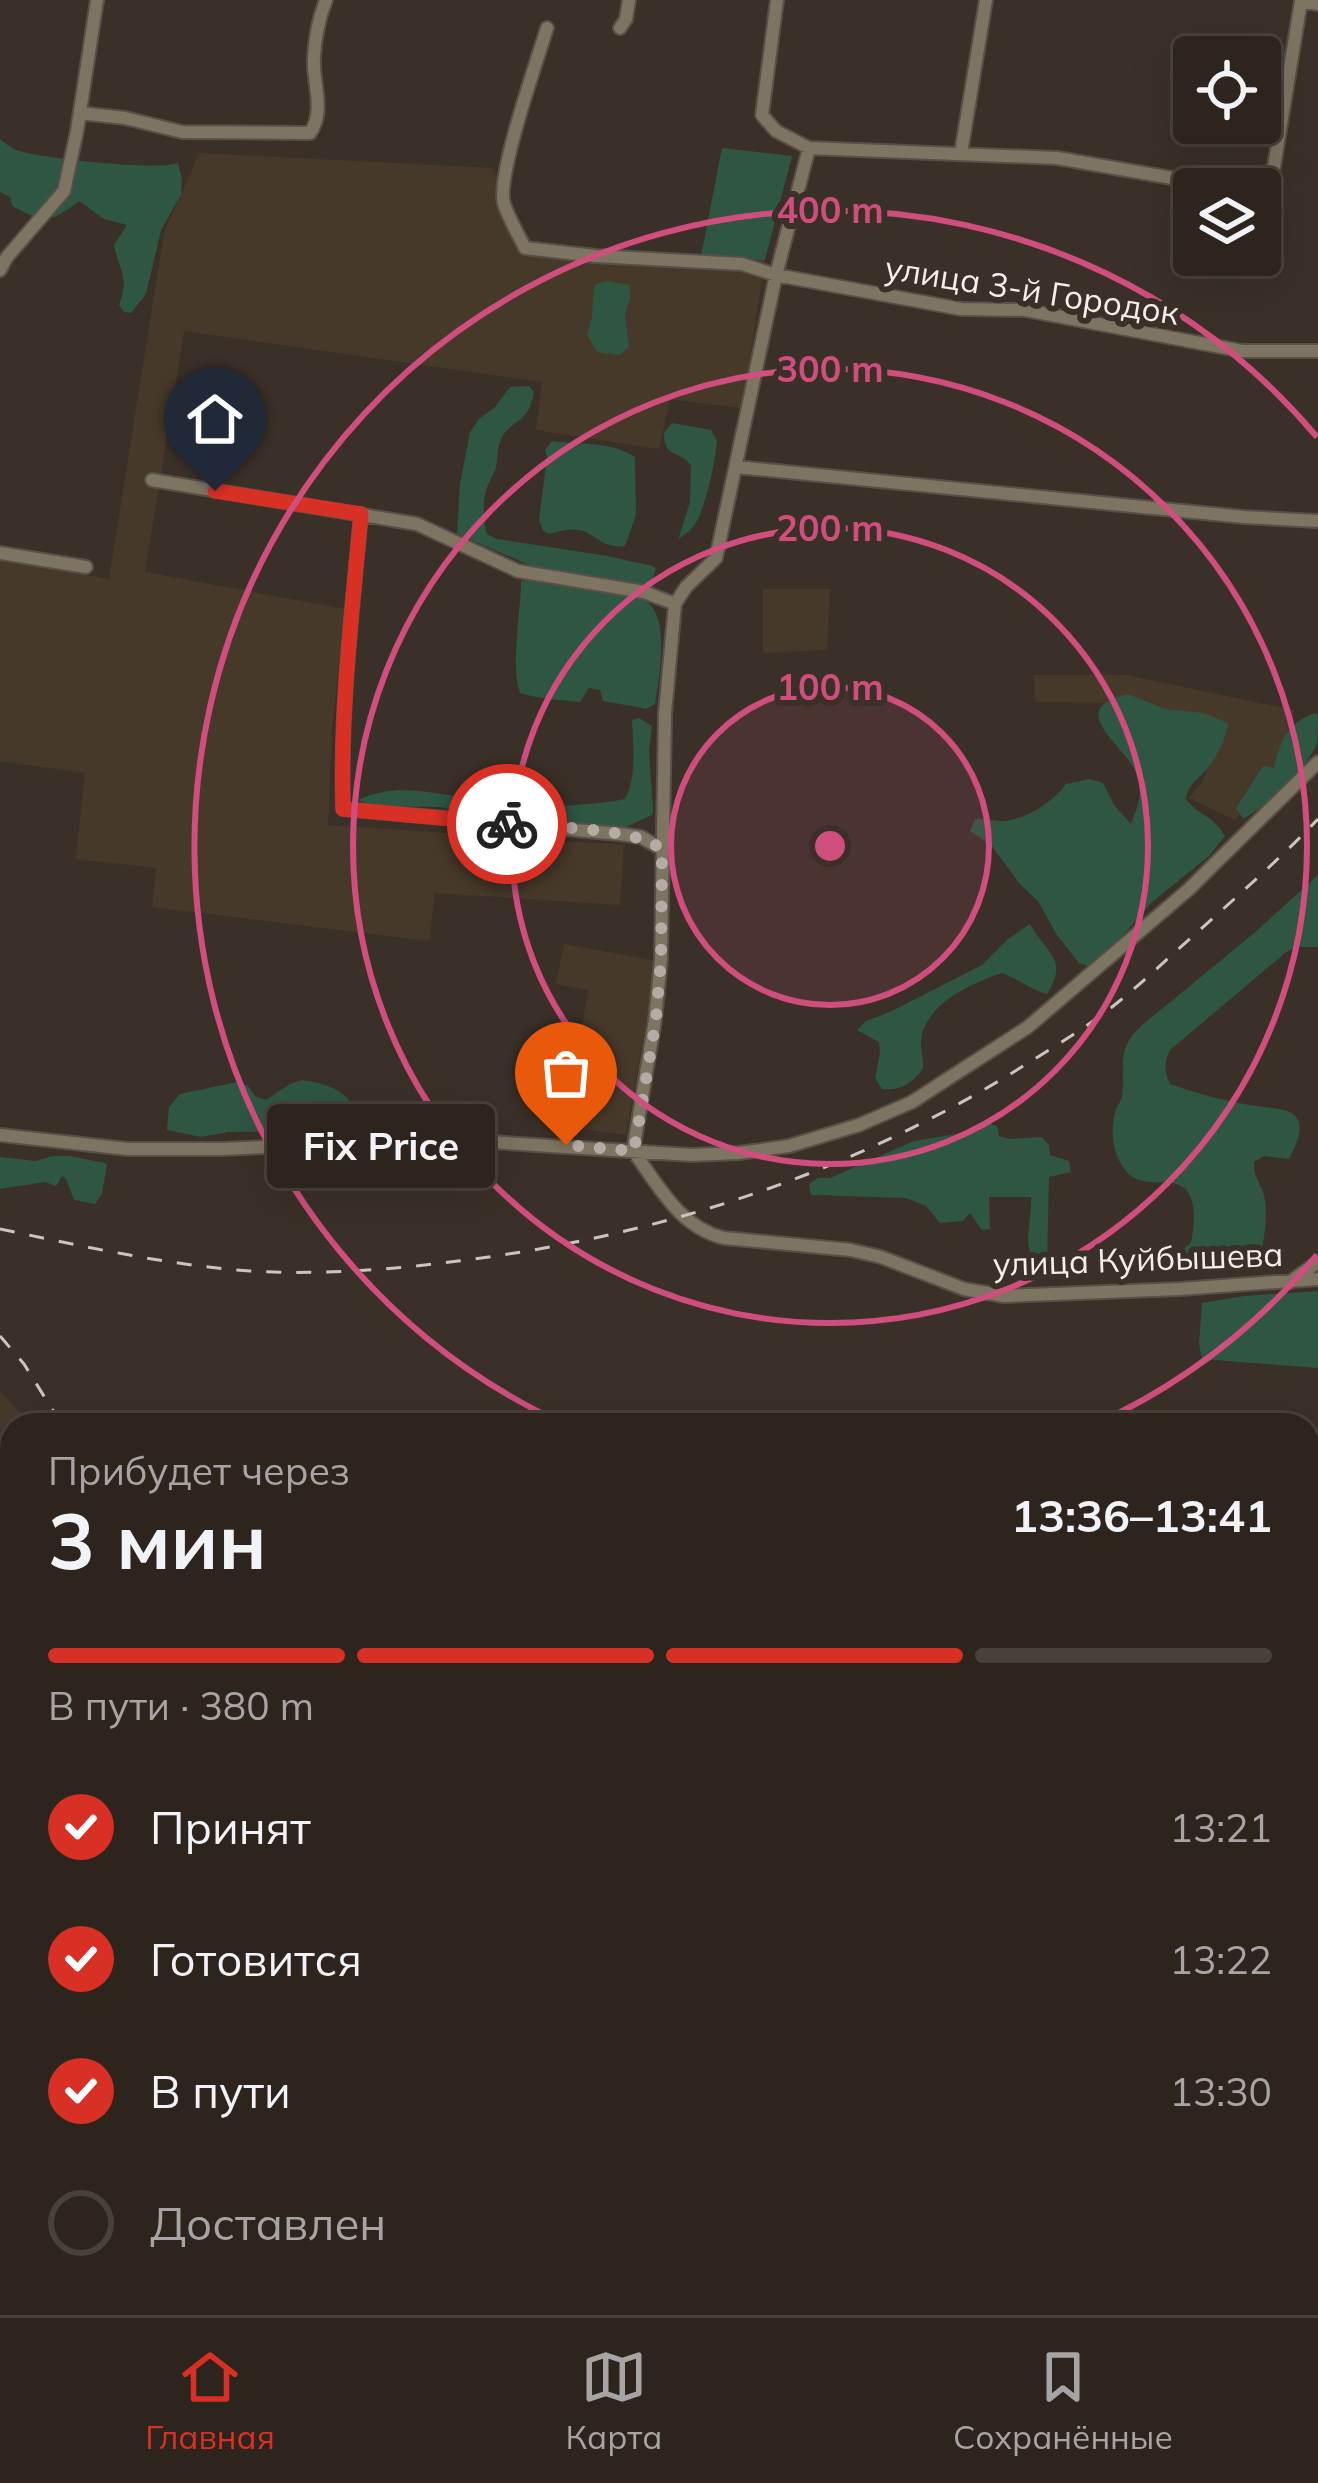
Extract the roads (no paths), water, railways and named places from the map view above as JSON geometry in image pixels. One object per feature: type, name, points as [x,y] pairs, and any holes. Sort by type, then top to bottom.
[{"type":"street","points":[[0,270],[64,190],[97,0]]},
{"type":"street","points":[[80,109],[182,132],[310,133],[318,104],[313,61],[326,0]]},
{"type":"street","points":[[620,28],[629,0]]},
{"type":"street","points":[[777,0],[762,115],[776,131],[809,148],[1057,158],[1224,187],[1262,180],[1274,167],[1300,1],[1318,4]]},
{"type":"street","points":[[961,153],[986,0]]},
{"type":"street","name":"улица 3-й Городок","points":[[547,28],[524,100],[502,200],[525,248],[742,264],[776,275],[961,309],[1025,310],[1242,351],[1318,351]]},
{"type":"street","points":[[634,1151],[656,1020],[665,713],[675,604],[716,558],[776,275],[809,148]]},
{"type":"street","points":[[736,467],[1318,521]]},
{"type":"street","points":[[152,480],[417,524],[518,571],[644,592],[675,604]]},
{"type":"street","points":[[361,514],[344,701],[343,809],[620,834],[641,837],[662,849]]},
{"type":"street","points":[[0,553],[86,568]]},
{"type":"street","points":[[0,1135],[128,1149],[444,1139],[691,1155],[789,1146],[859,1125],[912,1102],[1042,1015],[1188,890],[1318,762]]},
{"type":"street","name":"улица Куйбышева","points":[[634,1151],[682,1218],[708,1234],[851,1250],[964,1289],[1004,1296],[1060,1295],[1318,1280]]},
{"type":"street","points":[[1289,1282],[1318,1262]]},
{"type":"railway","points":[[0,1229],[219,1268],[354,1271],[531,1250],[604,1236],[745,1197],[948,1110],[1079,1031],[1146,979],[1318,819]]},
{"type":"railway","points":[[0,1336],[55,1413]]},
{"type":"place","name":"Fix Price","points":[[566,1145]]}]
